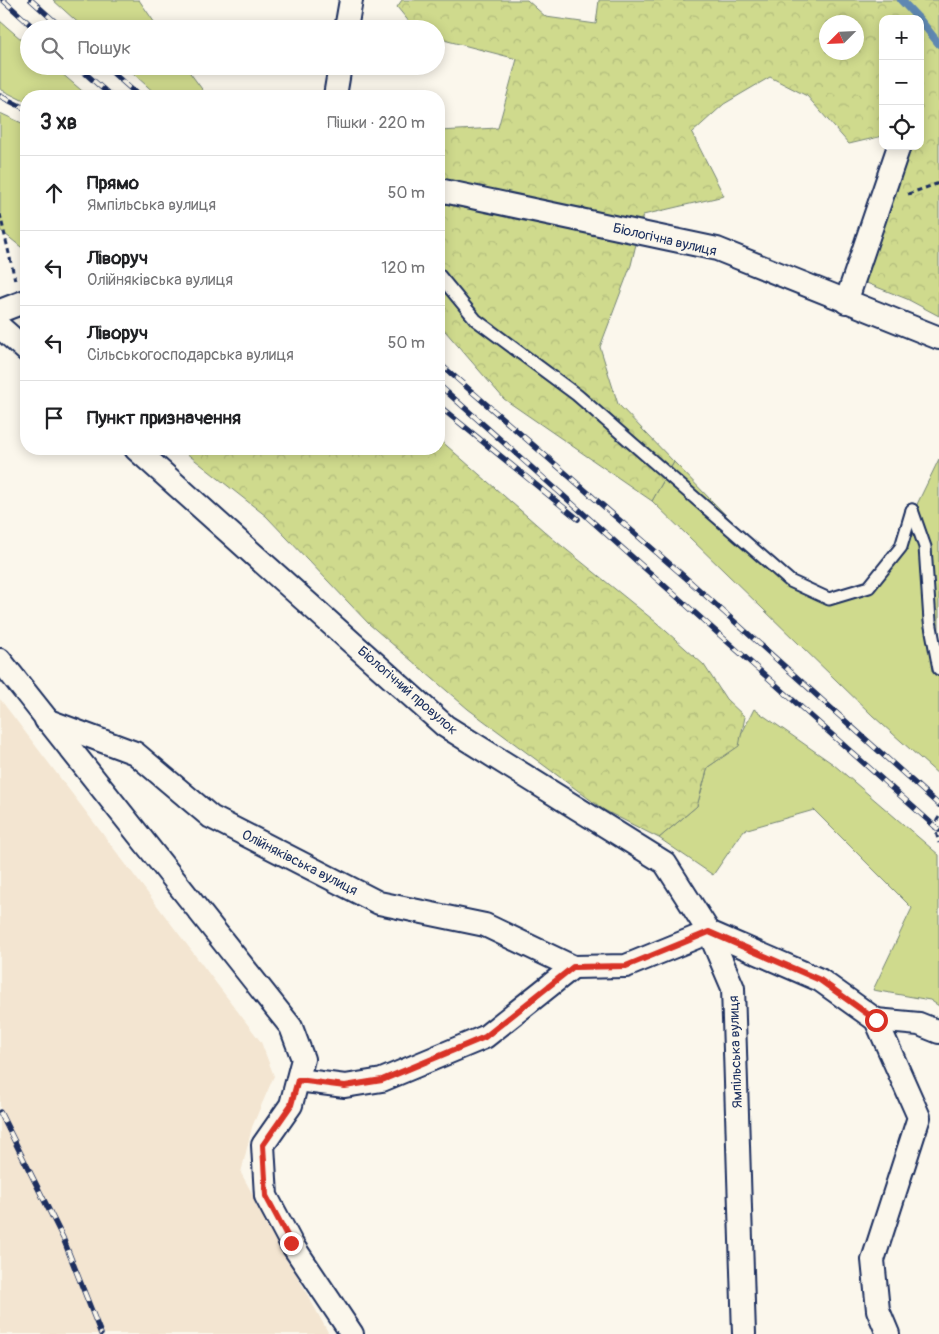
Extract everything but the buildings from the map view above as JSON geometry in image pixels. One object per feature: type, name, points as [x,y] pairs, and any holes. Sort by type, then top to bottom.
[{"type":"street","points":[[348,20],[351,0]]},
{"type":"street","points":[[336,90],[338,75]]},
{"type":"street","points":[[846,302],[899,150]]},
{"type":"street","name":"Біологічна вулиця","points":[[445,191],[717,249],[939,338]]},
{"type":"street","points":[[0,327],[20,345]]},
{"type":"street","name":"Біологічний провулок","points":[[143,455],[446,726],[665,863],[709,932]]},
{"type":"street","points":[[0,660],[291,1026],[304,1058],[291,1105],[263,1145],[266,1196],[291,1243],[352,1334]]},
{"type":"street","name":"Олійняківська вулиця","points":[[45,719],[135,753],[211,817],[380,903],[485,925],[573,967],[626,966],[709,932]]},
{"type":"street","points":[[709,932],[820,980],[876,1020],[920,1024],[939,1032]]},
{"type":"street","name":"Ямпільська вулиця","points":[[709,932],[732,988],[744,1334]]},
{"type":"street","points":[[298,1080],[345,1086],[391,1076],[485,1037],[573,967]]},
{"type":"street","points":[[876,1020],[919,1117],[873,1260],[878,1310],[888,1334]]},
{"type":"lane","points":[[445,282],[476,320],[578,395],[790,581],[829,599],[869,587],[901,547],[912,510],[925,547],[930,621],[939,669]]},
{"type":"path","points":[[0,214],[16,305]]},
{"type":"path","points":[[939,817],[934,826],[939,842]]},
{"type":"shaded area","points":[[0,699],[261,1042],[274,1076],[252,1127],[241,1173],[329,1334],[0,1334]]},
{"type":"green space","points":[[53,0],[139,0],[153,20],[75,20]]},
{"type":"green space","points":[[402,0],[527,0],[546,17],[596,24],[599,0],[939,0],[939,316],[907,299],[864,282],[897,150],[924,150],[924,15],[879,15],[879,137],[849,144],[807,96],[770,77],[724,104],[692,133],[724,196],[643,215],[631,265],[600,347],[618,404],[674,462],[652,501],[504,399],[445,331],[445,131],[498,128],[517,59],[445,40],[445,20],[408,20],[397,7]]},
{"type":"green space","points":[[0,21],[20,38],[20,75],[64,75],[81,90],[20,90],[20,99],[0,89]]},
{"type":"green space","points":[[135,75],[192,75],[203,90],[151,90]]},
{"type":"green space","points":[[0,113],[20,122],[20,246],[0,230]]},
{"type":"green space","points":[[445,444],[552,538],[657,623],[704,665],[726,699],[745,717],[739,746],[708,767],[697,806],[659,838],[604,810],[468,709],[369,624],[266,516],[189,455],[445,455]]},
{"type":"green space","points":[[939,459],[939,775],[873,716],[652,501],[674,462],[790,581],[829,599],[869,587],[889,562]]},
{"type":"green space","points":[[754,709],[833,764],[939,855],[939,1006],[930,1000],[873,990],[912,908],[814,810],[744,830],[713,875],[659,838],[697,806],[708,767],[734,749]]},
{"type":"waterway","points":[[901,0],[915,15]]},
{"type":"waterway","points":[[924,25],[939,44]]},
{"type":"railway","points":[[3,0],[25,20]]},
{"type":"railway","points":[[31,0],[53,20]]},
{"type":"railway","points":[[87,75],[104,90]]},
{"type":"railway","points":[[115,75],[132,90]]},
{"type":"railway","points":[[0,96],[20,106]]},
{"type":"railway","points":[[445,368],[686,578],[939,805]]},
{"type":"railway","points":[[445,390],[939,830]]},
{"type":"railway","points":[[445,411],[578,519]]},
{"type":"railway","points":[[0,1112],[63,1238],[101,1334]]},
{"type":"route","points":[[291,1243],[266,1196],[263,1145],[291,1105],[298,1080],[345,1086],[382,1080],[485,1037],[573,967],[626,966],[709,932],[820,980],[876,1020]]}]
